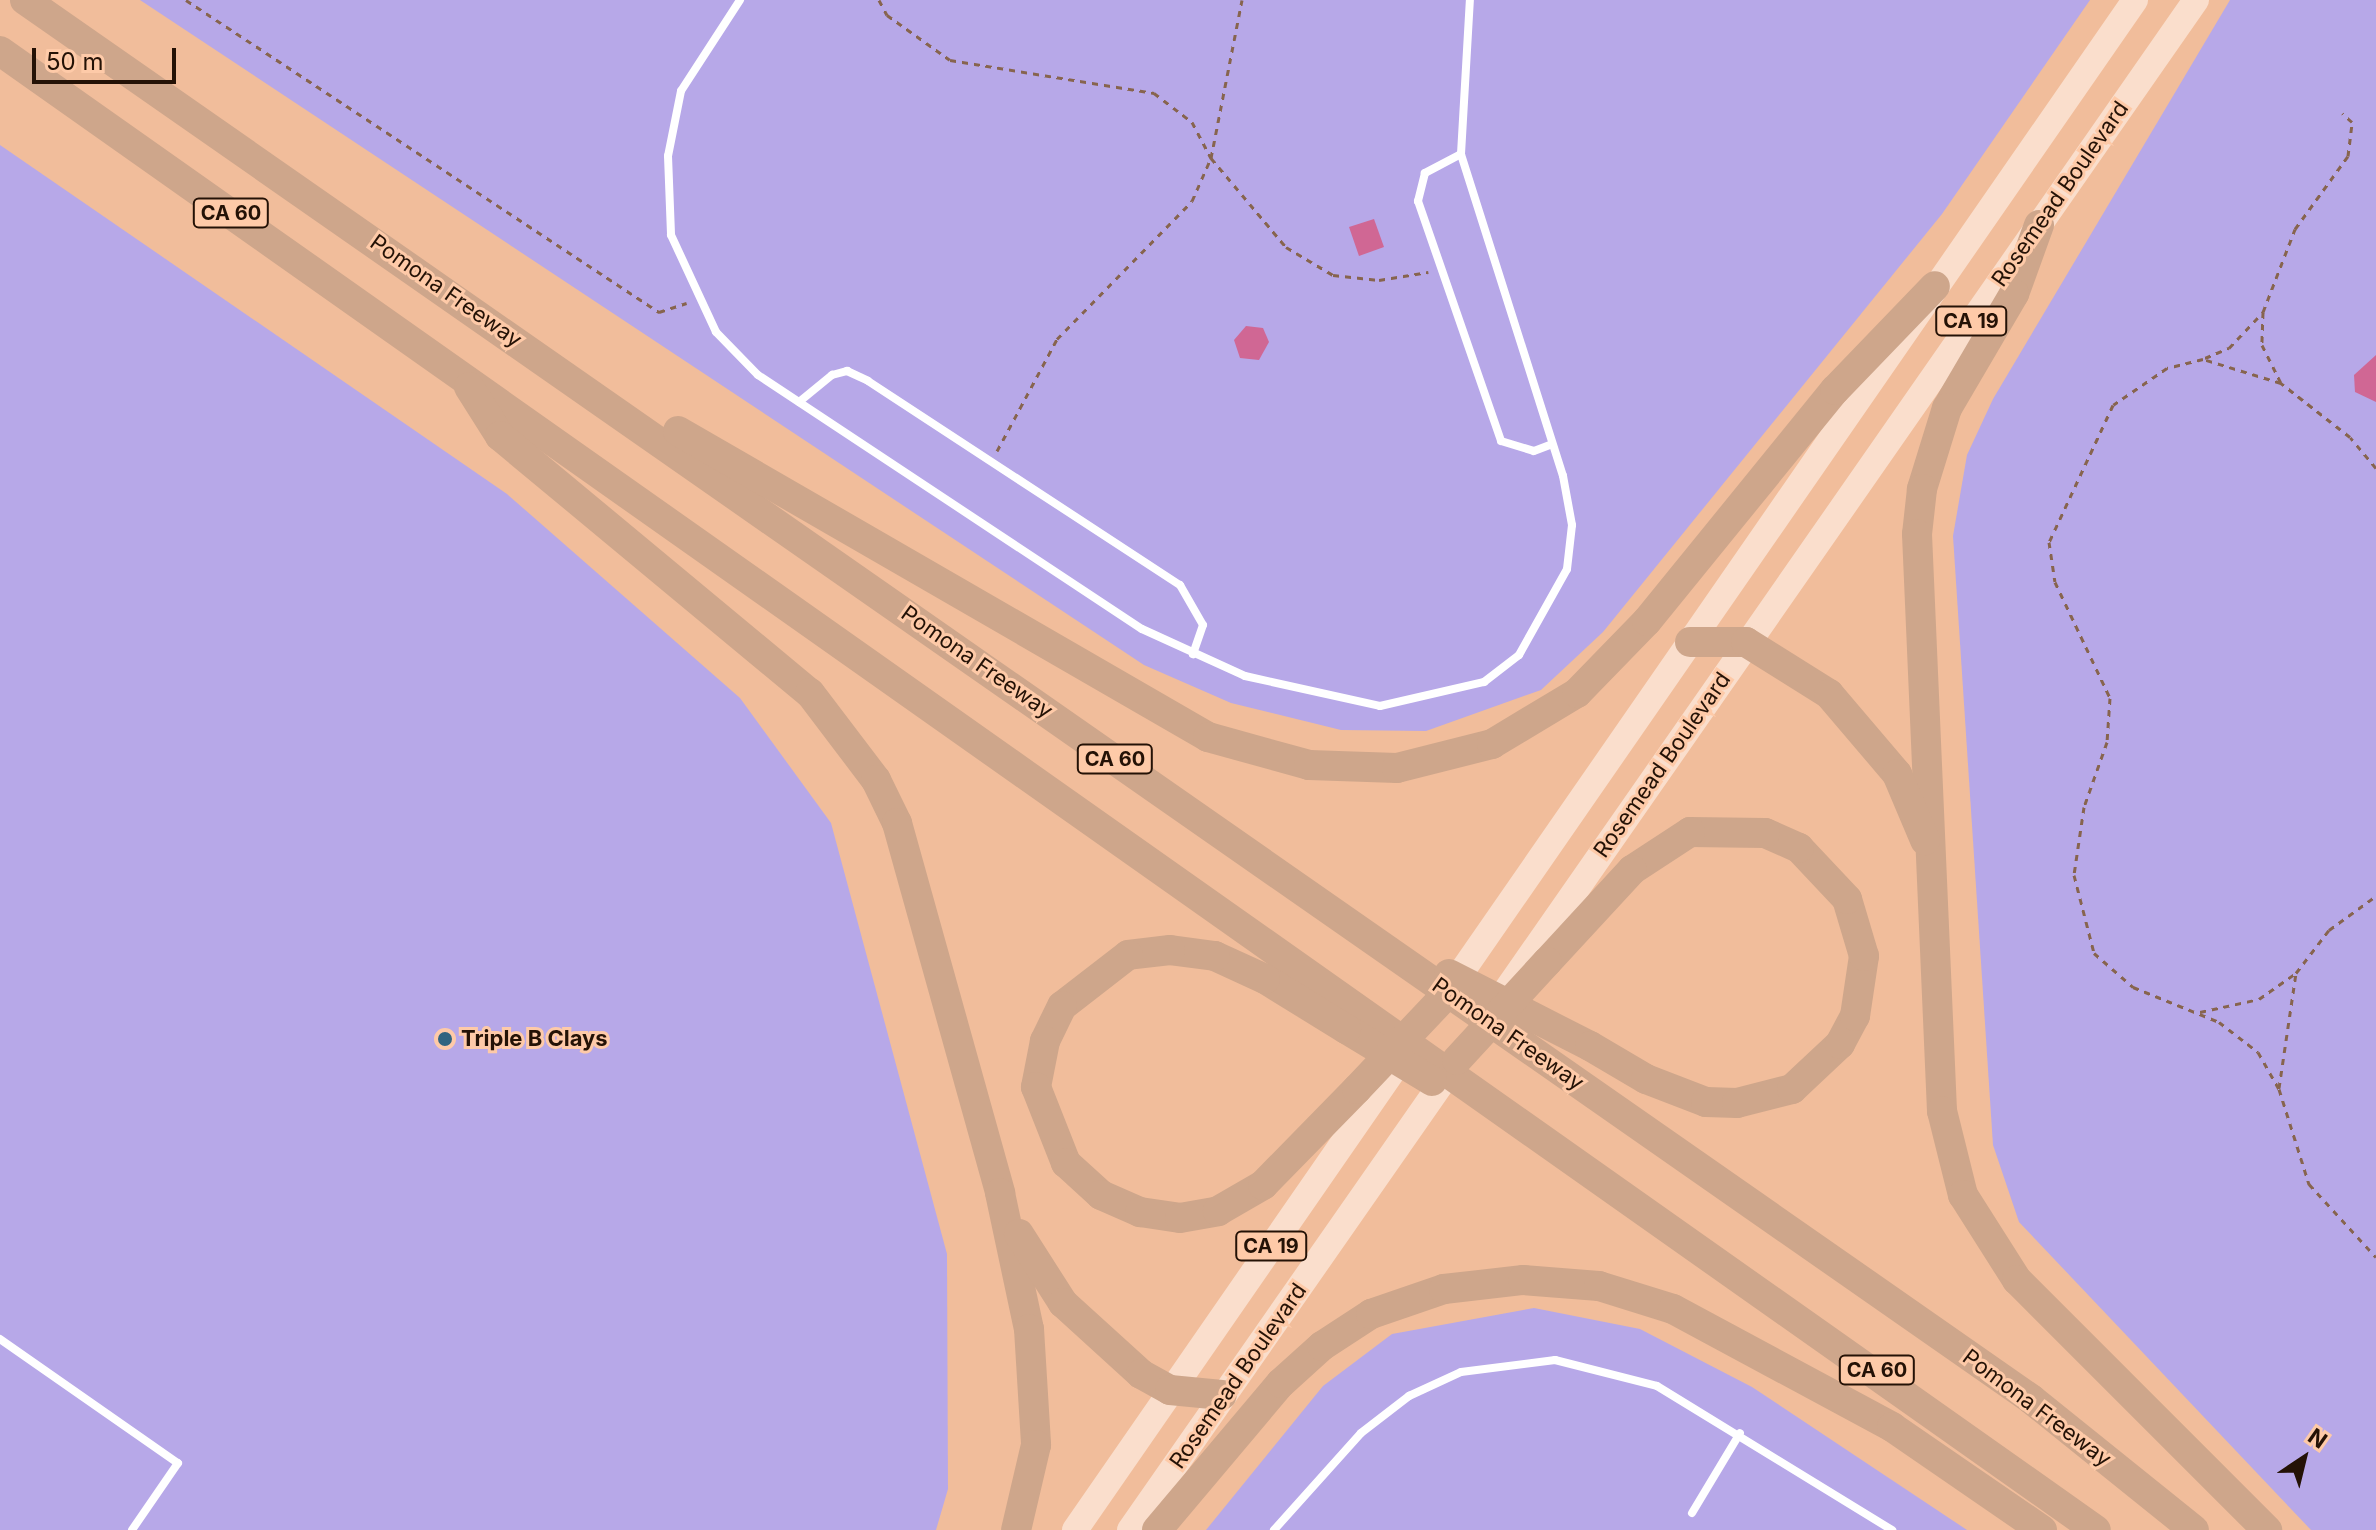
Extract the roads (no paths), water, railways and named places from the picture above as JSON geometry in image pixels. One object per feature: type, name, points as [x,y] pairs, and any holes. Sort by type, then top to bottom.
[{"type":"highway","name":"Pomona Freeway","points":[[25,0],[2031,1399],[2194,1530]]},
{"type":"highway","name":"CA 60","points":[[0,51],[1653,1214],[2096,1530]]},
{"type":"highway","points":[[2039,225],[2014,294],[1947,408],[1922,489],[1929,853],[1942,1111],[1963,1195],[2017,1280],[2267,1530]]},
{"type":"highway","points":[[490,322],[1208,737],[1264,756],[1353,770],[1444,760],[1492,744],[1577,693],[1647,621],[1835,390],[1935,286]]},
{"type":"highway","points":[[462,376],[500,436],[810,693],[876,780],[897,823],[1000,1193],[1038,1385],[1036,1445],[1016,1530]]},
{"type":"highway","points":[[1690,642],[1746,642],[1829,694],[1872,737],[1897,774],[1929,853]]},
{"type":"highway","points":[[1343,918],[1646,1079],[1706,1102],[1766,1098],[1815,1072],[1855,1016],[1864,956],[1847,899],[1825,869],[1765,833],[1725,828],[1690,832],[1657,848],[1539,958],[1457,1060]]},
{"type":"highway","points":[[1445,996],[1364,1095],[1263,1185],[1218,1211],[1180,1218],[1140,1212],[1089,1184],[1066,1163],[1036,1087],[1045,1041],[1062,1006],[1092,977],[1128,955],[1170,950],[1215,956],[1653,1214]]},
{"type":"highway","points":[[1000,1193],[1032,1261],[1063,1303],[1141,1374],[1170,1390],[1222,1395]]},
{"type":"highway","points":[[1157,1530],[1281,1383],[1322,1346],[1371,1314],[1444,1289],[1523,1280],[1599,1286],[1673,1309],[1892,1427],[2042,1530]]},
{"type":"main road","name":"Rosemead Boulevard","points":[[1445,996],[2135,0]]},
{"type":"main road","name":"Rosemead Boulevard","points":[[1539,958],[1746,642],[2196,0]]},
{"type":"main road","name":"Rosemead Boulevard","points":[[1130,1530],[1457,1060]]},
{"type":"main road","name":"CA 19","points":[[1075,1530],[1364,1095]]},
{"type":"lane","points":[[740,0],[681,91],[668,156],[671,235],[716,332],[799,402],[1142,629],[1245,676],[1380,706],[1484,682],[1519,655],[1567,569],[1572,525],[1552,444],[1461,154],[1470,0]]},
{"type":"lane","points":[[1461,154],[1425,173],[1418,201],[1501,441],[1534,451],[1552,444]]},
{"type":"lane","points":[[799,402],[847,371],[991,462],[1180,585],[1203,625],[1193,654]]},
{"type":"lane","points":[[0,1339],[178,1463],[132,1530]]},
{"type":"lane","points":[[1274,1530],[1361,1433],[1409,1396],[1461,1372],[1555,1360],[1610,1369],[1740,1433],[1892,1530]]},
{"type":"lane","points":[[1692,1513],[1740,1433]]},
{"type":"place","name":"Triple B Clays","points":[[445,1039]]}]
